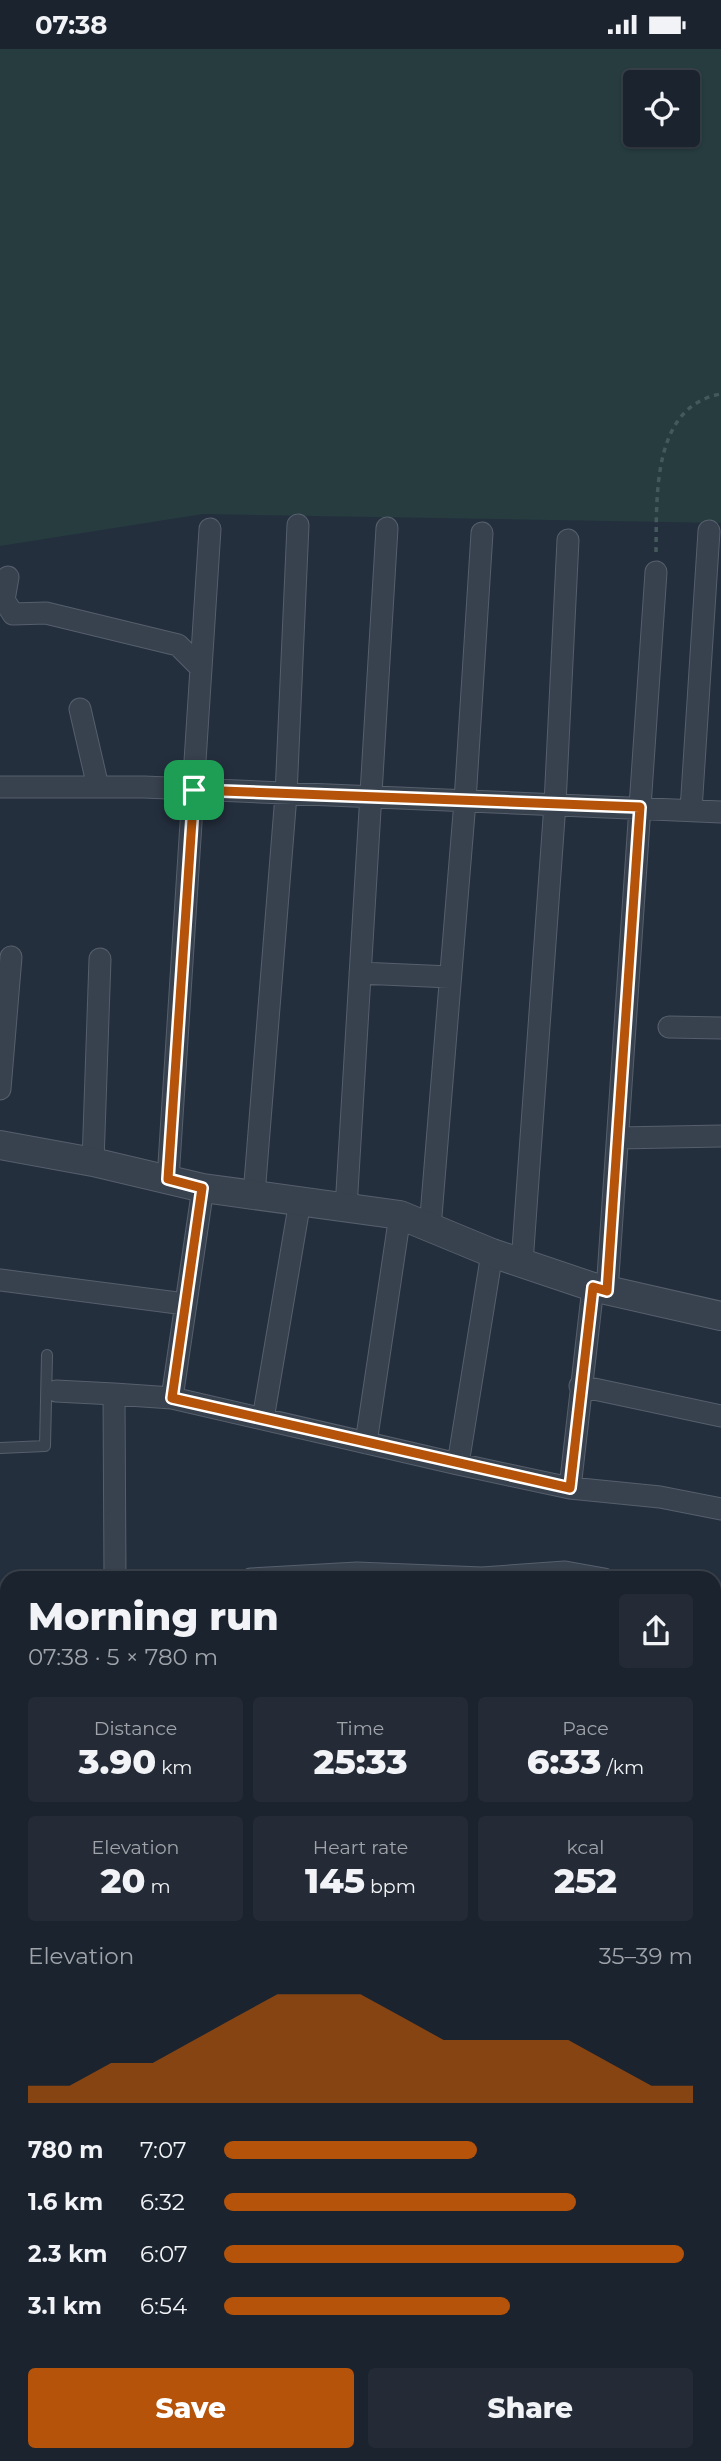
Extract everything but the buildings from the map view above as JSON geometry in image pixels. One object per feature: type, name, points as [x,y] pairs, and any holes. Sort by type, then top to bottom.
[{"type":"street","points":[[254,1195],[286,795],[298,525]]},
{"type":"street","points":[[346,1208],[387,528]]},
{"type":"street","points":[[168,1179],[210,529]]},
{"type":"street","points":[[691,810],[709,531]]},
{"type":"street","points":[[430,1228],[465,801],[482,533]]},
{"type":"street","points":[[522,1263],[555,804],[568,540]]},
{"type":"street","points":[[570,1488],[580,1386],[600,1289],[619,1138],[656,572]]},
{"type":"street","points":[[8,577],[4,600],[13,614],[46,613],[178,645],[201,667]]},
{"type":"street","points":[[80,709],[99,787]]},
{"type":"street","points":[[0,787],[194,790],[721,812]]},
{"type":"street","points":[[0,1089],[11,957]]},
{"type":"street","points":[[93,1162],[100,959]]},
{"type":"street","points":[[360,973],[450,977]]},
{"type":"street","points":[[669,1027],[721,1028]]},
{"type":"street","points":[[619,1138],[721,1136]]},
{"type":"street","points":[[0,1145],[93,1162],[202,1188],[400,1216],[492,1253],[600,1289],[721,1316]]},
{"type":"street","points":[[172,1398],[202,1188]]},
{"type":"street","points":[[263,1419],[300,1201]]},
{"type":"street","points":[[366,1443],[400,1216]]},
{"type":"street","points":[[458,1464],[492,1253]]},
{"type":"street","points":[[0,1280],[185,1304]]},
{"type":"street","points":[[580,1386],[721,1416]]},
{"type":"street","points":[[52,1391],[172,1398],[570,1488],[660,1497],[721,1509]]},
{"type":"street","points":[[114,1394],[115,1571]]},
{"type":"lane","points":[[0,1448],[45,1446],[52,1391],[47,1355]]},
{"type":"path","points":[[656,572],[657,490],[666,444],[682,412],[708,396],[721,394]]},
{"type":"green space","points":[[0,49],[721,49],[721,523],[203,514],[0,546]]},
{"type":"route","points":[[194,790],[640,807],[607,1291],[593,1287],[570,1488],[172,1398],[202,1188],[168,1179],[194,790]]}]
